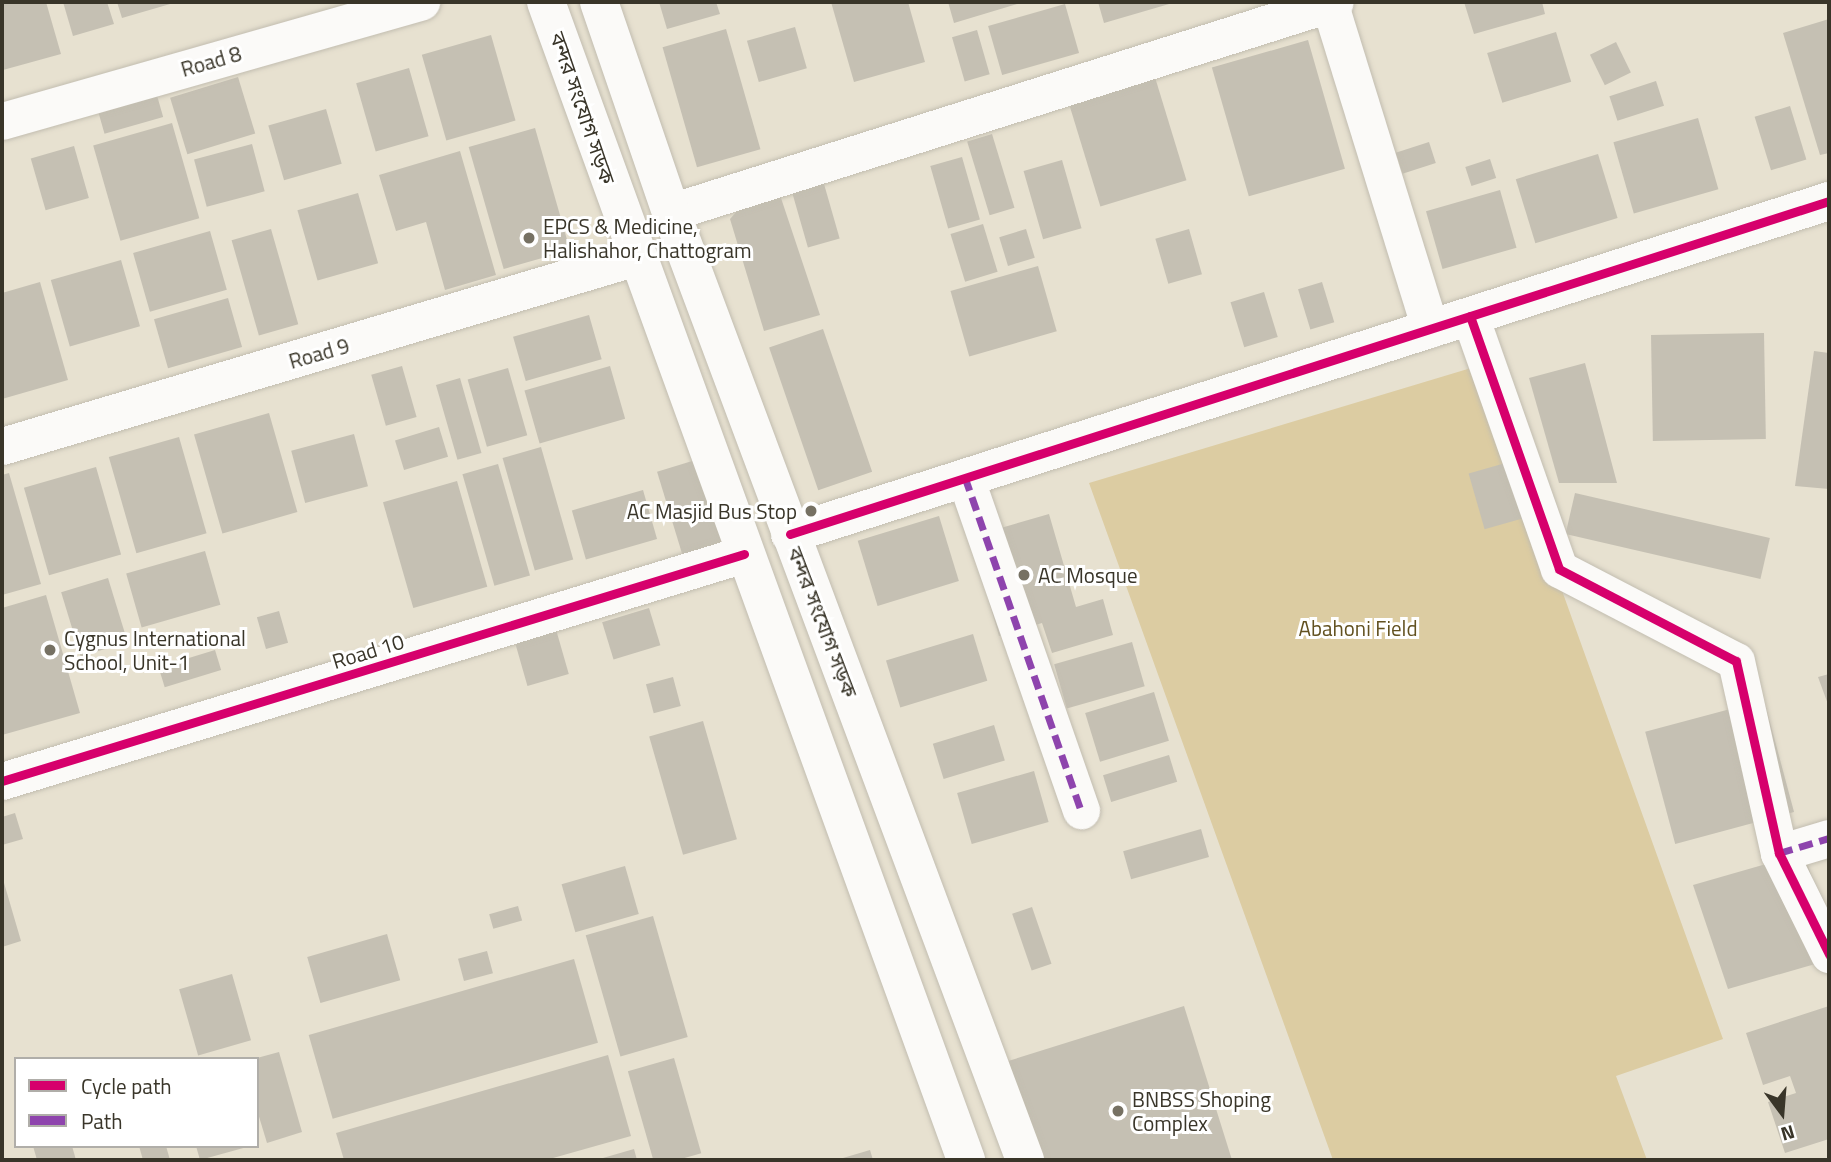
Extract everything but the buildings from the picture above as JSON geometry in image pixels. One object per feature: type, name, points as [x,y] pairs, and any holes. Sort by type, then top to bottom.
[{"type":"main road","name":"বন্দর সংযোগ সড়ক","points":[[546,2],[636,257],[967,1160]]},
{"type":"main road","name":"বন্দর সংযোগ সড়ক","points":[[599,2],[671,212],[1025,1160]]},
{"type":"main road","points":[[790,534],[1829,201]]},
{"type":"street","name":"Road 8","points":[[2,121],[421,2]]},
{"type":"street","points":[[671,212],[1331,2],[1430,329]]},
{"type":"street","name":"Road 9","points":[[2,446],[636,257]]},
{"type":"street","points":[[1470,316],[1559,569],[1736,661],[1779,853],[1829,954]]},
{"type":"street","points":[[964,478],[1081,810]]},
{"type":"street","name":"Road 10","points":[[2,781],[744,554]]},
{"type":"street","points":[[1779,853],[1829,838]]},
{"type":"green space","name":"Abahoni Field","points":[[1481,365],[1723,1039],[1616,1076],[1647,1160],[1333,1160],[1089,483]]},
{"type":"marked path","points":[[965,477],[1081,810]]},
{"type":"marked path","points":[[1779,853],[1829,838]]},
{"type":"cycle path","points":[[790,534],[1829,201]]},
{"type":"cycle path","points":[[1470,316],[1559,569],[1736,661],[1779,853],[1829,954]]},
{"type":"cycle path","points":[[2,781],[744,554]]},
{"type":"place","name":"EPCS & Medicine, Halishahor, Chattogram","points":[[529,238]]},
{"type":"place","name":"AC Masjid Bus Stop","points":[[811,511]]},
{"type":"place","name":"AC Mosque","points":[[1024,575]]},
{"type":"place","name":"Cygnus International School, Unit-1","points":[[50,650]]},
{"type":"place","name":"BNBSS Shoping Complex","points":[[1118,1111]]}]
